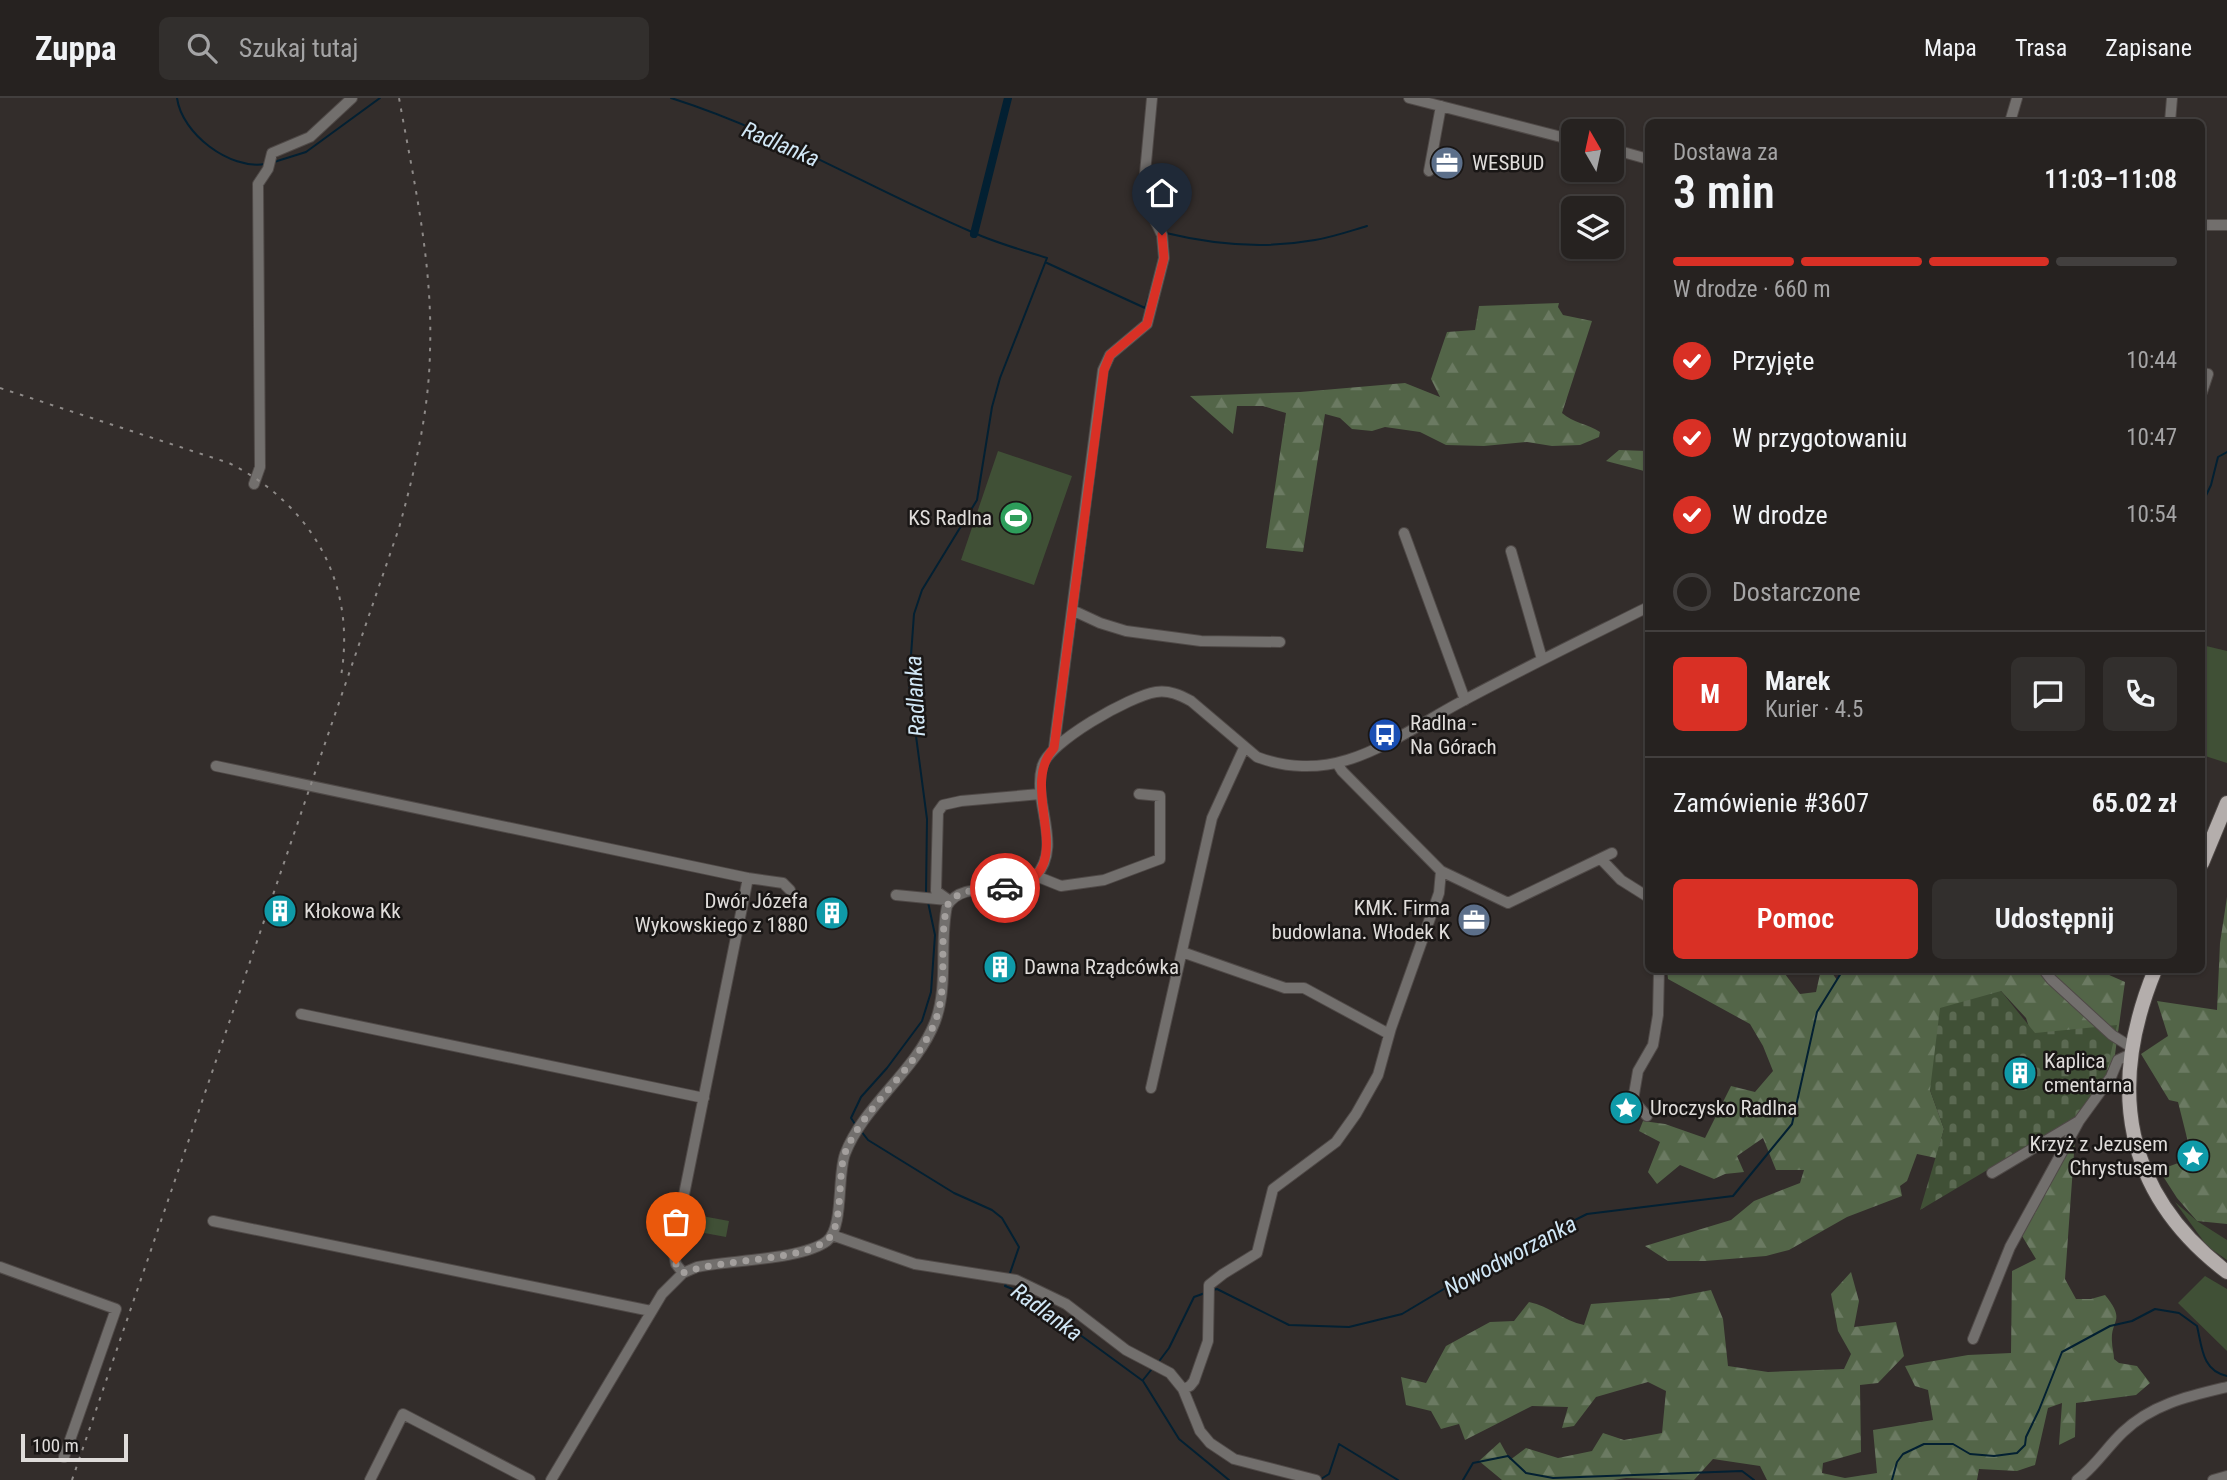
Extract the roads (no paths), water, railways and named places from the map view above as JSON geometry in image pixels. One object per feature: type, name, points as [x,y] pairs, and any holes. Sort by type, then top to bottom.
[{"type":"main road","points":[[2205,856],[2227,803]]},
{"type":"main road","points":[[2154,973],[2139,1012],[2131,1051],[2129,1114],[2150,1181],[2167,1211],[2196,1247],[2227,1272]]},
{"type":"street","points":[[254,484],[260,467],[258,184],[268,169],[269,156],[272,153],[310,137],[352,98]]},
{"type":"street","points":[[1054,748],[1104,370],[1110,355],[1147,324],[1164,258],[1162,235],[1143,195],[1152,98]]},
{"type":"street","points":[[1409,98],[1561,137]]},
{"type":"street","points":[[2011,119],[2017,98]]},
{"type":"street","points":[[2170,119],[2172,98]]},
{"type":"street","points":[[1429,171],[1441,106]]},
{"type":"street","points":[[1624,152],[1645,158]]},
{"type":"street","points":[[2205,225],[2227,225]]},
{"type":"street","points":[[1404,533],[1465,700]]},
{"type":"street","points":[[1511,551],[1542,659]]},
{"type":"street","points":[[551,1480],[651,1311],[683,1273],[712,1264],[799,1251],[826,1242],[832,1235],[836,1225],[841,1168],[846,1151],[855,1134],[912,1059],[934,1022],[942,981],[944,922],[950,901],[964,892],[1021,886],[1036,876],[1043,866],[1047,845],[1040,794],[1041,769],[1047,755],[1054,748],[1124,705],[1140,697],[1163,692],[1191,701],[1257,757],[1285,765],[1337,763],[1377,747],[1542,659],[1645,608]]},
{"type":"street","points":[[1072,610],[1126,631],[1201,641],[1280,642]]},
{"type":"street","points":[[1151,1088],[1212,818],[1244,748]]},
{"type":"street","points":[[1337,763],[1441,871],[1508,903],[1612,853]]},
{"type":"street","points":[[216,766],[748,878],[783,883],[790,890]]},
{"type":"street","points":[[950,901],[936,891],[938,813],[943,806],[961,801],[1040,794]]},
{"type":"street","points":[[1036,876],[1061,886],[1104,880],[1160,859],[1160,796],[1139,794]]},
{"type":"street","points":[[1601,859],[1621,880],[1645,895]]},
{"type":"street","points":[[1183,1389],[1190,1387],[1195,1381],[1208,1341],[1209,1285],[1257,1253],[1273,1189],[1336,1142],[1378,1076],[1389,1034],[1439,893],[1441,871]]},
{"type":"street","points":[[683,1273],[676,1264],[673,1249],[748,878]]},
{"type":"street","points":[[896,895],[950,901]]},
{"type":"street","points":[[1182,952],[1285,988],[1304,988],[1389,1034]]},
{"type":"street","points":[[1647,1116],[1633,1100],[1638,1071],[1653,1045],[1658,1015],[1659,973]]},
{"type":"street","points":[[1973,1339],[2010,1247],[2079,1121],[2111,1077],[2118,1060],[2131,1051],[2047,974]]},
{"type":"street","points":[[301,1014],[704,1098]]},
{"type":"street","points":[[1992,1173],[2079,1121]]},
{"type":"street","points":[[213,1221],[651,1311]]},
{"type":"street","points":[[832,1235],[915,1264],[1008,1279],[1066,1304],[1126,1350],[1170,1373],[1183,1389],[1200,1431],[1210,1443],[1234,1459],[1311,1479]]},
{"type":"street","points":[[0,1267],[116,1309],[64,1457]]},
{"type":"street","points":[[2077,1480],[2124,1430],[2154,1410],[2176,1399],[2227,1387]]},
{"type":"street","points":[[370,1480],[403,1414],[530,1480]]},
{"type":"street","points":[[2213,1480],[2227,1476]]},
{"type":"waterway","name":"Radlanka","points":[[177,98],[188,124],[210,147],[237,161],[265,164]]},
{"type":"waterway","name":"Radlanka","points":[[274,162],[306,152],[380,98]]},
{"type":"waterway","name":"Radlanka","points":[[671,98],[748,127],[981,236],[1047,258],[1000,378],[992,407],[977,500],[922,590],[914,614],[909,683],[927,819],[926,893]]},
{"type":"waterway","points":[[974,234],[1008,98]]},
{"type":"waterway","points":[[1166,233],[1221,243],[1259,245],[1322,239],[1367,226]]},
{"type":"waterway","points":[[1047,263],[1145,308],[1149,296]]},
{"type":"waterway","name":"Nowodworzanka","points":[[2205,498],[2218,457],[2227,452]]},
{"type":"waterway","name":"Radlanka","points":[[855,1124],[851,1118],[861,1097],[887,1068],[922,1021],[931,992],[935,935],[928,902]]},
{"type":"waterway","name":"Nowodworzanka","points":[[1213,1290],[1217,1289],[1289,1325],[1349,1327],[1402,1314],[1479,1268],[1587,1214],[1733,1196],[1792,1124],[1817,1012],[1841,973]]},
{"type":"waterway","name":"Radlanka","points":[[861,1131],[868,1140],[954,1193],[992,1210],[1002,1218],[1019,1247],[1010,1273]]},
{"type":"waterway","name":"Radlanka","points":[[1007,1282],[1005,1286],[1023,1293],[1143,1381],[1179,1439],[1229,1480]]},
{"type":"waterway","name":"Nowodworzanka","points":[[1160,1360],[1169,1348],[1194,1297],[1205,1293]]},
{"type":"waterway","points":[[1892,1480],[1897,1462],[1903,1454],[1924,1444],[1953,1444],[1970,1454],[1994,1456],[2017,1453],[2025,1445],[2062,1352],[2110,1326],[2132,1321],[2155,1309],[2179,1313],[2197,1326],[2208,1364],[2227,1376]]},
{"type":"waterway","points":[[1143,1380],[1151,1370]]},
{"type":"waterway","name":"Radlanka","points":[[1321,1479],[1329,1474],[1339,1444],[1398,1480]]},
{"type":"waterway","name":"Radlanka","points":[[1463,1480],[1473,1463],[1508,1456],[1526,1473],[1553,1478],[1742,1471],[1754,1480]]},
{"type":"railway","points":[[72,1480],[399,528],[410,484],[427,396],[430,319],[421,224],[399,98]]},
{"type":"railway","points":[[0,388],[229,463],[258,480],[283,500],[305,524],[322,550],[334,579],[342,609],[344,642],[341,676]]},
{"type":"place","name":"WESBUD","points":[[1447,163]]},
{"type":"place","name":"KS Radlna","points":[[1016,518]]},
{"type":"place","name":"Radlna - Na Górach","points":[[1385,735]]},
{"type":"place","name":"Kłokowa Kk","points":[[280,911]]},
{"type":"place","name":"Dwór Józefa Wykowskiego z 1880","points":[[832,913]]},
{"type":"place","name":"KMK. Firma budowlana. Włodek K","points":[[1474,920]]},
{"type":"place","name":"Dawna Rządcówka","points":[[1000,967]]},
{"type":"place","name":"Kaplica cmentarna","points":[[2020,1073]]},
{"type":"place","name":"Uroczysko Radlna","points":[[1626,1108]]},
{"type":"place","name":"Krzyż z Jezusem Chrystusem","points":[[2193,1156]]}]
